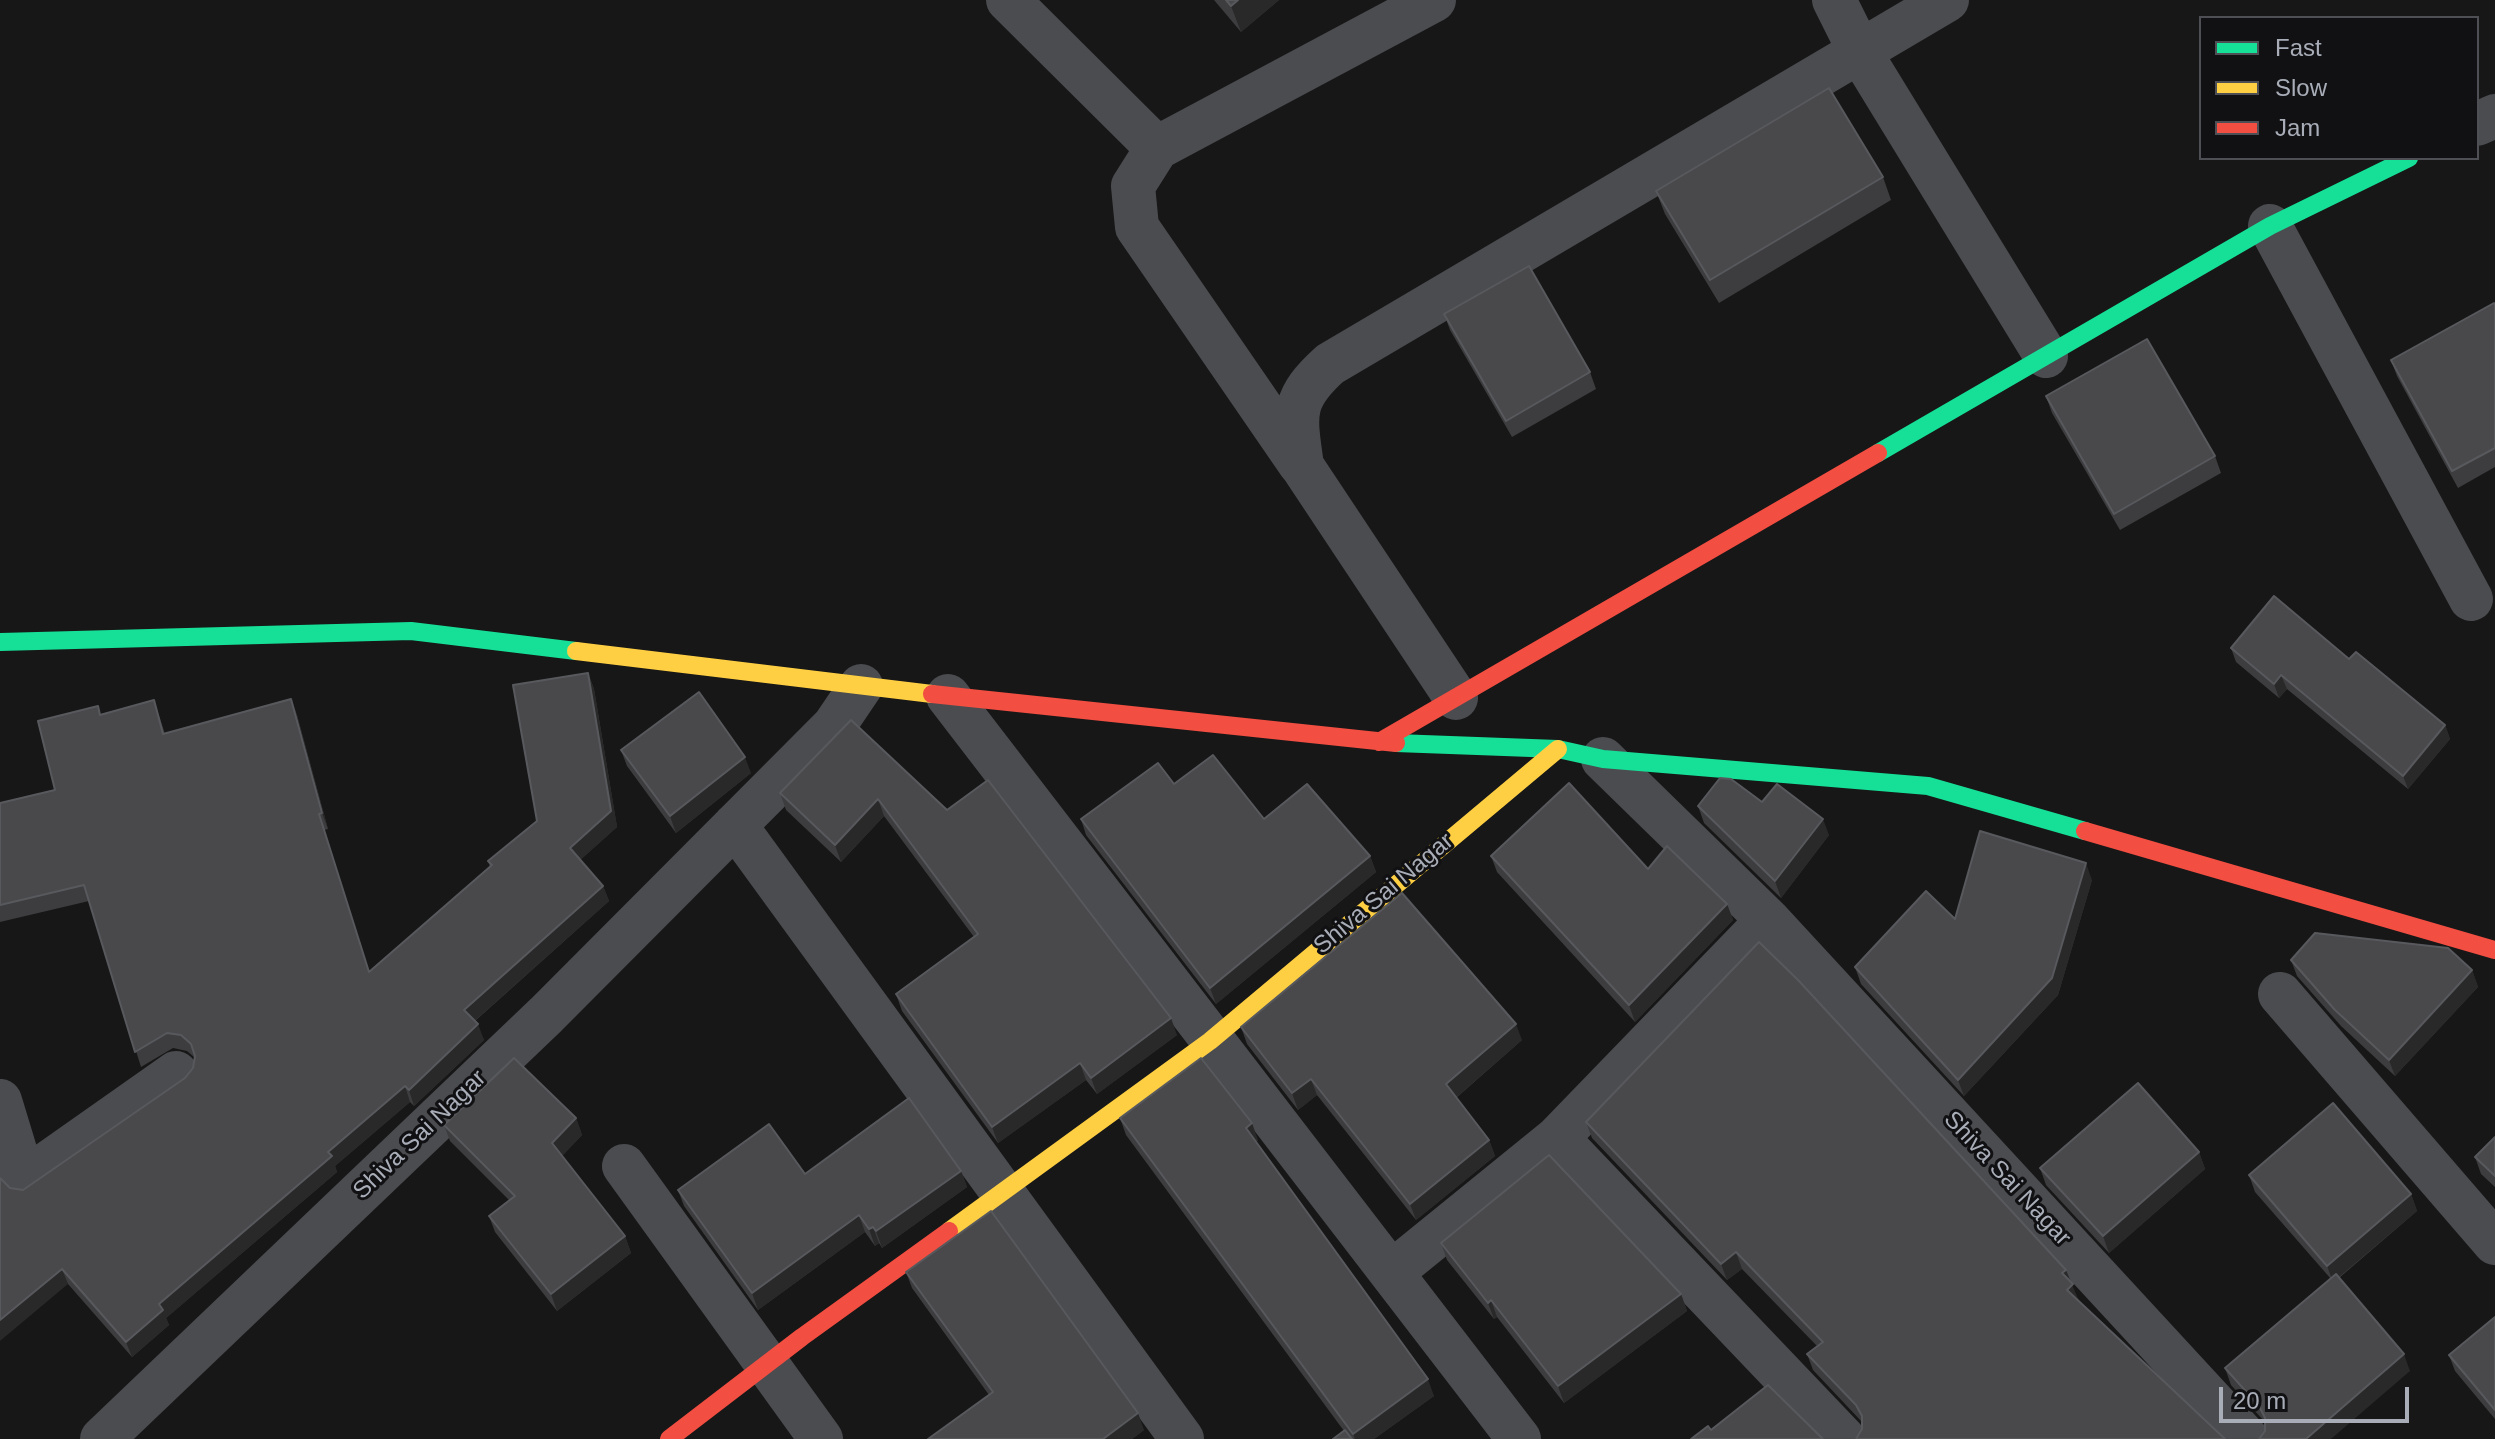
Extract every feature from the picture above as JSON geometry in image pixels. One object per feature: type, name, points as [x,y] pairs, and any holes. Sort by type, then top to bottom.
[{"type":"street","points":[[1008,0],[1157,148]]},
{"type":"street","points":[[1434,0],[1157,148],[1133,186],[1137,227],[1302,466],[1456,698]]},
{"type":"street","points":[[1834,0],[1861,54],[2046,356]]},
{"type":"street","points":[[1302,466],[1296,423],[1304,387],[1330,364],[1861,54],[1947,0]]},
{"type":"street","points":[[1379,742],[2270,226],[2405,160]]},
{"type":"street","points":[[2270,226],[2471,599]]},
{"type":"street","points":[[0,642],[411,631],[948,696],[1379,742],[1558,749],[1603,759],[1928,786],[2495,950]]},
{"type":"street","name":"Shiva Sai Nagar","points":[[102,1439],[546,1015],[834,726],[861,686]]},
{"type":"street","points":[[948,696],[1519,1439]]},
{"type":"street","name":"Shiva Sai Nagar","points":[[669,1439],[764,1361],[1002,1194],[1211,1040],[1558,749]]},
{"type":"street","name":"Shiva Sai Nagar","points":[[1603,759],[1768,920],[2247,1439]]},
{"type":"street","points":[[735,825],[1182,1439]]},
{"type":"street","points":[[1392,1272],[1557,1138],[1768,920]]},
{"type":"street","points":[[2280,994],[2495,1243]]},
{"type":"street","points":[[0,1101],[12,1188],[176,1073]]},
{"type":"street","points":[[1557,1138],[1844,1439]]},
{"type":"street","points":[[624,1166],[821,1439]]},
{"type":"building","points":[[1829,88],[1883,177],[1710,280],[1656,191]]},
{"type":"building","points":[[1529,266],[1590,372],[1506,421],[1444,314]]},
{"type":"building","points":[[2494,303],[2495,448],[2452,471],[2391,360]]},
{"type":"building","points":[[2147,339],[2215,456],[2114,514],[2046,396]]},
{"type":"building","points":[[2274,596],[2349,659],[2356,652],[2445,725],[2403,776],[2281,675],[2274,684],[2231,648]]},
{"type":"building","points":[[588,673],[611,811],[570,848],[603,886],[464,1010],[478,1024],[409,1090],[405,1086],[328,1152],[332,1156],[159,1304],[163,1310],[126,1342],[62,1269],[0,1320],[0,1178],[10,1188],[23,1190],[185,1078],[193,1068],[195,1056],[191,1044],[181,1035],[167,1033],[135,1052],[84,885],[0,905],[0,803],[55,790],[38,721],[98,706],[100,715],[154,700],[163,734],[291,699],[322,813],[319,814],[369,972],[492,865],[488,861],[537,821],[513,685]]},
{"type":"building","points":[[699,692],[745,757],[670,816],[621,750]]},
{"type":"building","points":[[851,720],[947,810],[988,780],[1171,1018],[1091,1078],[1080,1063],[992,1127],[896,994],[978,934],[878,799],[835,845],[780,793]]},
{"type":"building","points":[[1213,755],[1264,819],[1307,784],[1370,856],[1210,988],[1081,819],[1158,763],[1174,784]]},
{"type":"building","points":[[1720,778],[1731,779],[1762,802],[1777,784],[1823,819],[1775,881],[1698,806]]},
{"type":"building","points":[[1569,783],[1648,869],[1667,846],[1727,904],[1629,1005],[1491,856]]},
{"type":"building","points":[[1980,831],[2086,863],[2052,978],[1958,1080],[1855,967],[1926,891],[1955,919]]},
{"type":"building","points":[[1402,893],[1516,1024],[1446,1084],[1489,1140],[1410,1204],[1311,1079],[1292,1093],[1241,1027]]},
{"type":"building","points":[[2315,933],[2448,948],[2472,970],[2389,1060],[2335,1010],[2291,960]]},
{"type":"building","points":[[1759,942],[1798,980],[2066,1270],[2062,1273],[2073,1284],[2067,1290],[2225,1439],[1856,1439],[1862,1429],[1862,1416],[1856,1405],[1807,1354],[1823,1342],[1736,1252],[1721,1264],[1586,1122]]},
{"type":"building","points":[[514,1058],[576,1118],[552,1143],[625,1236],[551,1294],[489,1216],[515,1196],[444,1125]]},
{"type":"building","points":[[1201,1058],[1252,1123],[1246,1128],[1428,1379],[1353,1434],[1120,1118]]},
{"type":"building","points":[[2138,1083],[2199,1152],[2103,1236],[2040,1168]]},
{"type":"building","points":[[909,1098],[961,1171],[876,1231],[873,1227],[869,1229],[859,1215],[752,1293],[678,1190],[769,1124],[805,1174]]},
{"type":"building","points":[[2333,1103],[2411,1194],[2327,1266],[2249,1175]]},
{"type":"building","points":[[2495,1137],[2495,1176],[2475,1157]]},
{"type":"building","points":[[1549,1155],[1681,1294],[1558,1386],[1491,1300],[1488,1303],[1441,1243]]},
{"type":"building","points":[[991,1211],[1138,1413],[1103,1439],[928,1439],[993,1392],[906,1272]]},
{"type":"building","points":[[2336,1274],[2404,1354],[2306,1439],[2259,1439],[2265,1431],[2265,1418],[2259,1406],[2225,1368]]},
{"type":"building","points":[[2495,1317],[2495,1410],[2449,1355]]},
{"type":"building","points":[[1768,1385],[1823,1439],[1691,1439],[1708,1426],[1711,1430]]},
{"type":"building","points":[[1345,1430],[1352,1439],[1333,1439]]},
{"type":"traffic: fast","points":[[1878,453],[2270,226],[2405,160]]},
{"type":"traffic: fast","points":[[0,642],[411,631],[576,651]]},
{"type":"traffic: fast","points":[[1396,743],[1558,749],[1603,759],[1928,786],[2085,831]]},
{"type":"traffic: slow","points":[[576,651],[932,694]]},
{"type":"traffic: slow","points":[[949,1231],[1210,1041],[1558,749]]},
{"type":"traffic: jam","points":[[1379,742],[1878,453]]},
{"type":"traffic: jam","points":[[932,694],[1396,743]]},
{"type":"traffic: jam","points":[[2085,831],[2495,950]]},
{"type":"traffic: jam","points":[[669,1439],[802,1337],[949,1231]]}]
